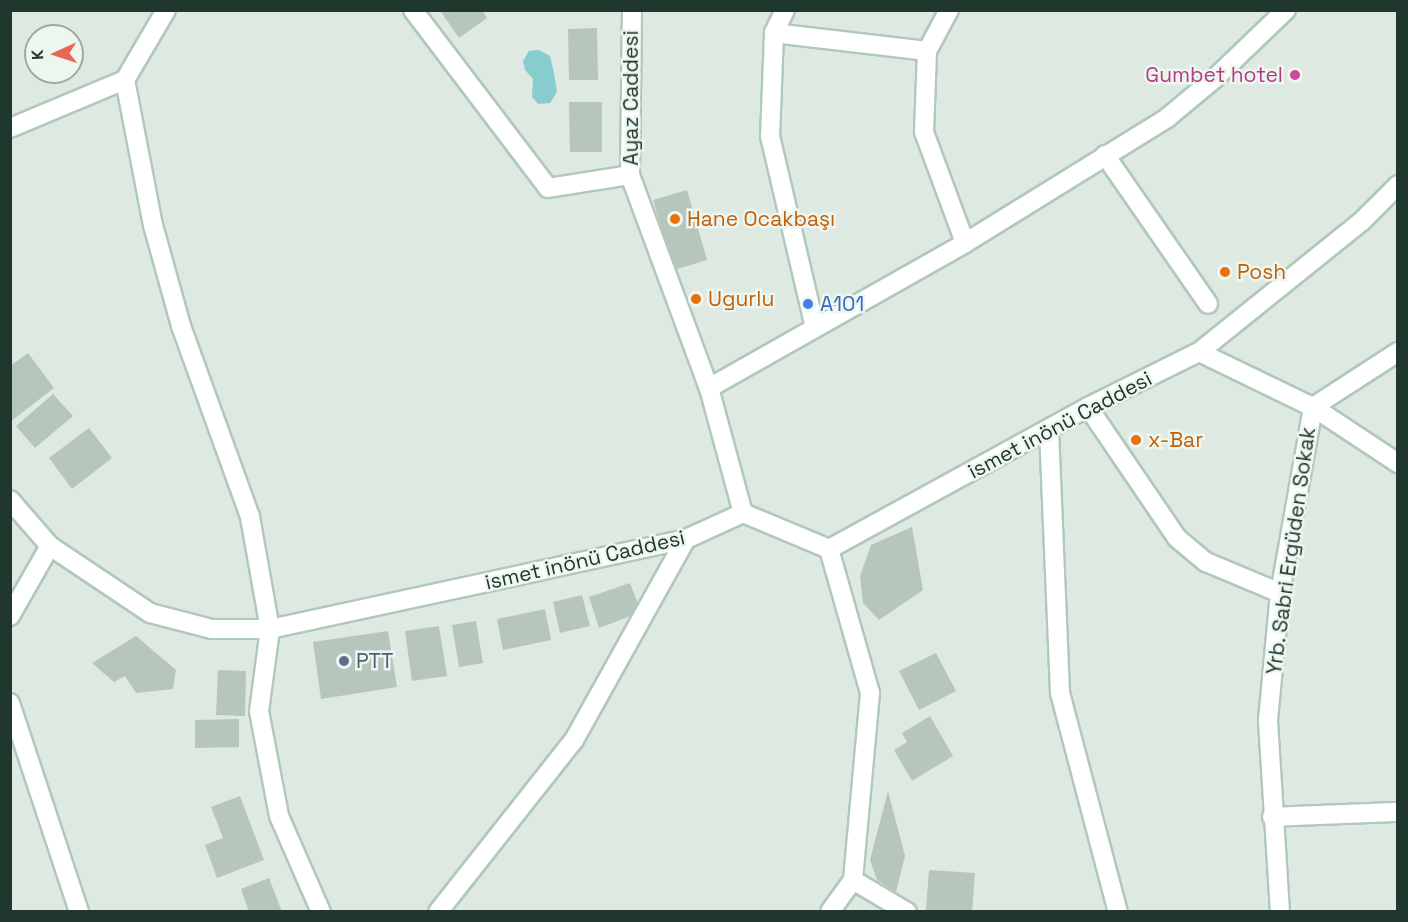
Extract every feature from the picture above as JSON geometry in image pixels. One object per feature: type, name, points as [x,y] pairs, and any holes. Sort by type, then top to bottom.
[{"type":"street","points":[[10,128],[125,80],[165,10]]},
{"type":"street","points":[[413,10],[548,188],[630,175]]},
{"type":"street","name":"Ayaz Caddesi","points":[[632,10],[630,175],[709,388],[742,513]]},
{"type":"street","points":[[785,10],[774,33],[770,136],[815,328]]},
{"type":"street","points":[[949,10],[927,51],[924,132],[965,243]]},
{"type":"street","points":[[709,388],[965,243],[1167,118],[1214,79],[1286,10]]},
{"type":"street","points":[[774,33],[927,51]]},
{"type":"street","points":[[125,80],[153,225],[181,326],[250,517],[270,629],[259,711],[279,816],[321,912]]},
{"type":"street","points":[[1105,155],[1208,304]]},
{"type":"street","name":"ismet inönü Caddesi","points":[[829,549],[1088,407],[1199,352],[1362,221],[1398,185]]},
{"type":"street","points":[[1199,352],[1313,407],[1398,463]]},
{"type":"street","points":[[1313,407],[1398,352]]},
{"type":"street","points":[[1088,407],[1178,538],[1206,562],[1280,593]]},
{"type":"street","name":"Yrb. Sabri Ergüden Sokak","points":[[1280,912],[1272,817],[1268,720],[1280,593],[1313,407]]},
{"type":"street","points":[[1049,430],[1060,693],[1118,912]]},
{"type":"street","name":"ismet inönü Caddesi","points":[[10,500],[50,546],[150,614],[212,629],[270,629],[686,539],[742,513]]},
{"type":"street","points":[[742,513],[829,549],[870,693],[853,879],[830,912]]},
{"type":"street","points":[[438,912],[574,740],[686,539]]},
{"type":"street","points":[[10,616],[50,546]]},
{"type":"street","points":[[10,703],[79,912]]},
{"type":"street","points":[[1272,817],[1398,812]]},
{"type":"street","points":[[853,879],[907,912]]},
{"type":"water","points":[[539,50],[550,56],[554,73],[557,92],[550,103],[538,104],[532,97],[533,79],[525,70],[523,61],[529,51]]},
{"type":"building","points":[[443,10],[482,10],[487,18],[459,38],[441,12]]},
{"type":"building","points":[[597,28],[598,80],[569,80],[568,29]]},
{"type":"building","points":[[569,102],[602,102],[602,152],[570,152]]},
{"type":"building","points":[[687,190],[707,260],[674,270],[653,200]]},
{"type":"building","points":[[28,353],[54,388],[10,422],[10,366]]},
{"type":"building","points":[[53,394],[73,416],[35,448],[16,426]]},
{"type":"building","points":[[89,428],[112,458],[72,489],[49,458]]},
{"type":"building","points":[[912,527],[923,590],[879,620],[863,603],[860,576],[871,545]]},
{"type":"building","points":[[630,583],[641,612],[599,628],[589,597]]},
{"type":"building","points":[[582,595],[590,626],[560,633],[553,602]]},
{"type":"building","points":[[545,609],[551,640],[503,650],[497,619]]},
{"type":"building","points":[[476,621],[483,663],[459,667],[452,625]]},
{"type":"building","points":[[439,626],[447,676],[412,681],[405,631]]},
{"type":"building","points":[[388,631],[397,687],[321,699],[313,642]]},
{"type":"building","points":[[136,636],[176,670],[173,689],[136,693],[125,676],[114,682],[92,663]]},
{"type":"building","points":[[936,653],[956,691],[919,710],[899,671]]},
{"type":"building","points":[[218,670],[246,671],[245,716],[216,715]]},
{"type":"building","points":[[930,716],[953,756],[912,781],[894,750],[907,742],[902,733]]},
{"type":"building","points":[[239,719],[239,747],[195,748],[195,720]]},
{"type":"building","points":[[888,791],[905,856],[896,892],[877,880],[870,860]]},
{"type":"building","points":[[240,796],[264,860],[217,878],[205,845],[223,838],[211,807]]},
{"type":"building","points":[[929,870],[975,873],[972,912],[926,910]]},
{"type":"building","points":[[269,878],[282,912],[249,912],[241,889]]},
{"type":"place","name":"Gumbet hotel","points":[[1295,75]]},
{"type":"place","name":"Hane Ocakbaşı","points":[[675,219]]},
{"type":"place","name":"Posh","points":[[1225,272]]},
{"type":"place","name":"Ugurlu","points":[[696,299]]},
{"type":"place","name":"A101","points":[[808,304]]},
{"type":"place","name":"x-Bar","points":[[1136,440]]},
{"type":"place","name":"PTT","points":[[344,661]]}]
